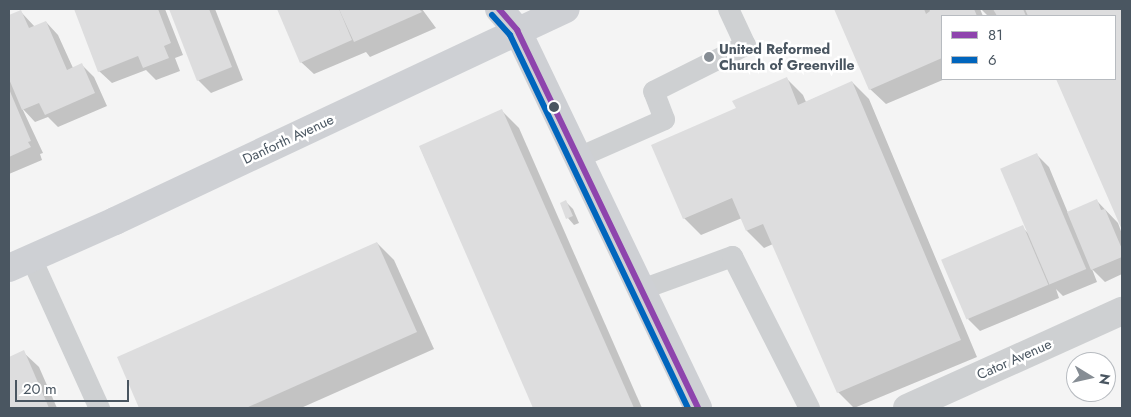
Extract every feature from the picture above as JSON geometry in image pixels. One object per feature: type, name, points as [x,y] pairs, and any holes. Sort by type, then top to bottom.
[{"type":"street","points":[[499,9],[517,30],[698,408]]},
{"type":"street","name":"Danforth Avenue","points":[[20,263],[115,221],[517,30],[566,9]]},
{"type":"street","name":"Cator Avenue","points":[[907,408],[1122,311]]},
{"type":"lane","points":[[578,157],[664,119],[653,90],[745,45],[728,9]]},
{"type":"lane","points":[[641,289],[732,256],[809,408]]},
{"type":"lane","points":[[20,263],[64,329],[99,408]]},
{"type":"building","points":[[74,9],[158,9],[171,43],[164,46],[169,58],[143,68],[138,56],[98,72]]},
{"type":"building","points":[[169,9],[209,9],[232,67],[197,81]]},
{"type":"building","points":[[277,9],[339,9],[352,40],[300,63]]},
{"type":"building","points":[[339,9],[419,9],[422,12],[354,42]]},
{"type":"building","points":[[834,9],[924,9],[926,14],[930,11],[929,9],[974,9],[977,15],[941,15],[941,58],[869,90]]},
{"type":"building","points":[[993,9],[1023,9],[1026,15],[996,15]]},
{"type":"building","points":[[1025,9],[1121,9],[1122,230],[1056,80],[1116,80],[1116,15],[1028,15]]},
{"type":"building","points":[[21,10],[29,28],[46,21],[67,70],[82,63],[95,93],[45,115],[39,103],[22,110],[9,79],[9,15]]},
{"type":"building","points":[[787,77],[798,105],[852,81],[961,340],[837,393],[763,224],[746,231],[732,198],[683,219],[651,145],[736,108],[732,101]]},
{"type":"building","points":[[9,89],[31,141],[28,142],[31,147],[9,157]]},
{"type":"building","points":[[502,109],[634,408],[533,408],[419,146]]},
{"type":"building","points":[[1037,153],[1086,269],[1049,285],[1000,169]]},
{"type":"building","points":[[1097,199],[1101,210],[1105,209],[1122,249],[1122,257],[1091,270],[1067,212]]},
{"type":"building","points":[[566,200],[573,216],[566,219],[560,203]]},
{"type":"building","points":[[1023,225],[1048,285],[966,320],[941,260]]},
{"type":"building","points":[[377,242],[417,332],[246,408],[139,408],[117,357]]},
{"type":"building","points":[[24,350],[49,408],[9,408],[9,357]]},
{"type":"transit line","name":"81","points":[[499,9],[517,30],[698,408]]},
{"type":"transit line","name":"6","points":[[492,15],[510,35],[688,408]]},
{"type":"place","name":"United Reformed Church of Greenville","points":[[709,57]]}]
